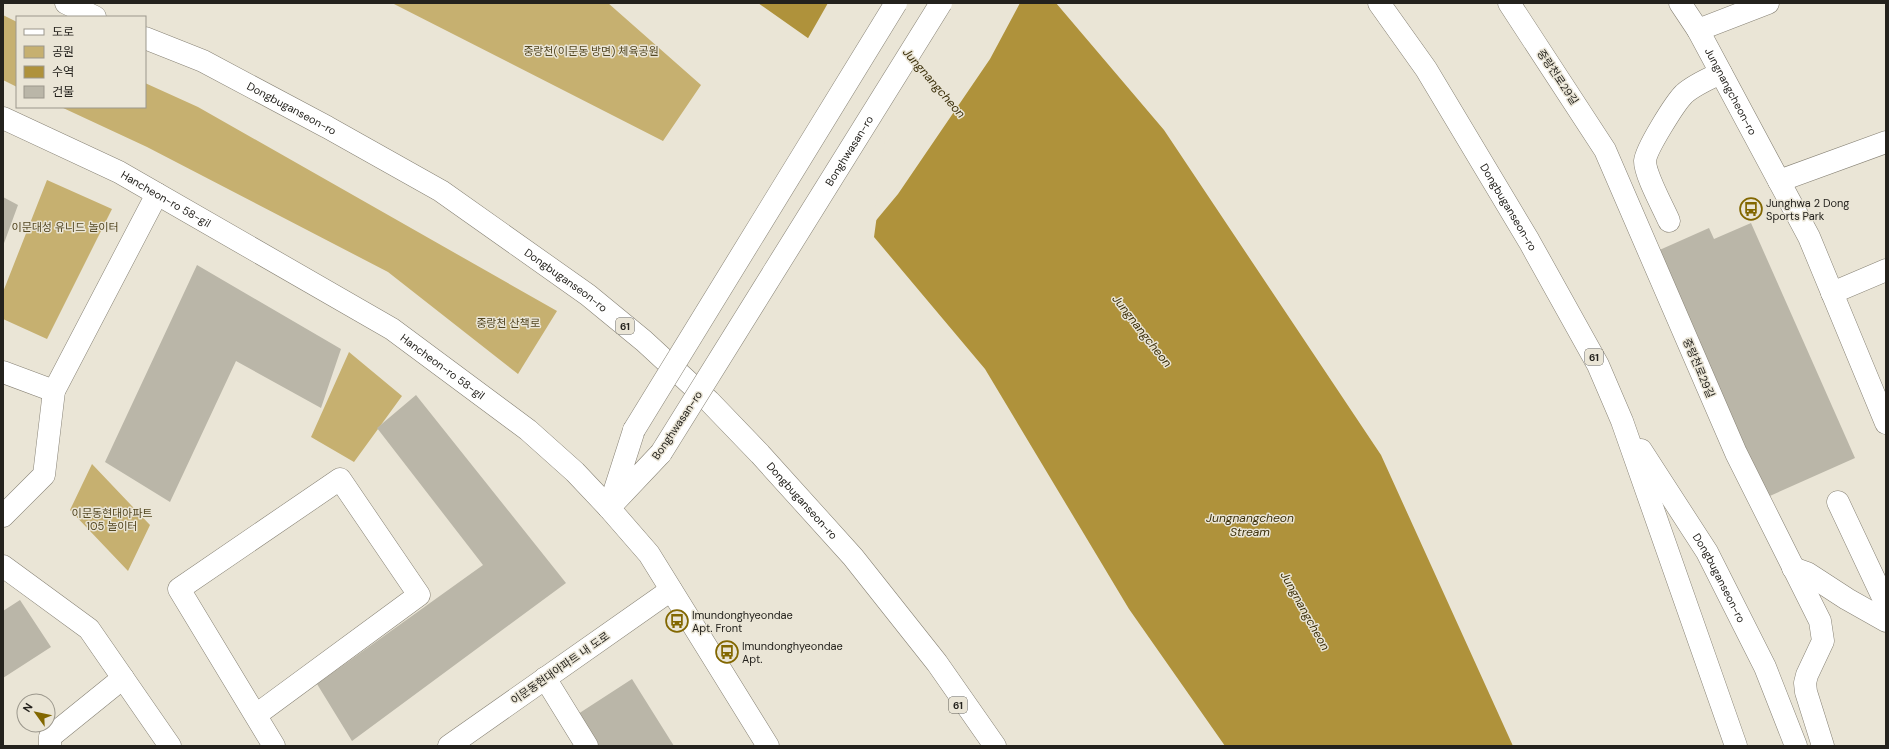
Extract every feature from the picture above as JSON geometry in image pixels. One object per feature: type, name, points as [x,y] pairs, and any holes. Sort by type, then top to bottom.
[{"type":"main road","points":[[66,3],[93,16]]},
{"type":"main road","points":[[610,508],[634,430],[896,3]]},
{"type":"main road","name":"Bonghwasan-ro","points":[[610,508],[661,453],[941,3]]},
{"type":"main road","name":"Dongbuganseon-ro","points":[[1379,3],[1426,69],[1529,241],[1598,365],[1622,422],[1736,746]]},
{"type":"main road","name":"중랑천로29길","points":[[1509,3],[1605,150],[1736,453],[1820,621],[1823,641],[1806,676],[1805,683],[1806,692],[1823,746]]},
{"type":"main road","name":"Jungnangcheon-ro","points":[[1680,3],[1698,30],[1809,237],[1886,423]]},
{"type":"main road","points":[[1698,30],[1768,3]]},
{"type":"main road","name":"Dongbuganseon-ro","points":[[146,38],[203,61],[326,127],[441,192],[588,295],[644,341],[709,402],[760,454],[853,557],[937,663],[995,746]]},
{"type":"main road","points":[[1669,221],[1647,170],[1645,160],[1649,147],[1683,95],[1692,87],[1721,73]]},
{"type":"main road","name":"Hancheon-ro 58-gil","points":[[3,118],[119,172],[392,330],[528,430],[575,472],[610,508],[649,554],[768,746]]},
{"type":"main road","points":[[1779,181],[1886,142]]},
{"type":"main road","points":[[3,516],[44,475],[54,391],[157,194]]},
{"type":"main road","points":[[1832,293],[1886,270]]},
{"type":"main road","points":[[3,372],[54,391]]},
{"type":"main road","name":"Dongbuganseon-ro","points":[[1622,422],[1707,552],[1765,667],[1796,746]]},
{"type":"main road","points":[[256,715],[419,595],[340,479],[179,589],[274,746]]},
{"type":"main road","points":[[1838,502],[1886,604]]},
{"type":"main road","points":[[3,566],[88,629],[170,746]]},
{"type":"main road","points":[[1793,568],[1807,573],[1847,599],[1886,620]]},
{"type":"main road","name":"이문동현대아파트 내 도로","points":[[449,746],[671,590]]},
{"type":"main road","name":"Dongbuganseon-ro","points":[[937,663],[978,746]]},
{"type":"main road","points":[[50,746],[50,737],[123,678]]},
{"type":"main road","points":[[545,678],[581,744]]},
{"type":"green space","name":"중랑천(이문동 방면) 체육공원","points":[[392,3],[608,3],[701,85],[663,141]]},
{"type":"green space","points":[[3,15],[16,22],[16,86],[3,80]]},
{"type":"green space","name":"중랑천 산책로","points":[[146,83],[198,107],[557,311],[518,374],[388,272],[147,147],[63,108],[146,108]]},
{"type":"green space","name":"이문대성 유니드 놀이터","points":[[47,180],[112,209],[47,339],[3,319],[3,292]]},
{"type":"green space","points":[[349,352],[402,396],[354,462],[311,437]]},
{"type":"green space","name":"이문동현대아파트 105 놀이터","points":[[92,464],[150,525],[128,571],[70,510]]},
{"type":"water","name":"Jungnangcheon Stream","points":[[758,3],[1056,3],[1164,130],[1381,455],[1513,746],[1225,746],[1129,609],[985,369],[874,237],[893,98]]},
{"type":"pier","points":[[828,3],[1020,3],[990,59],[898,194],[873,224],[891,99],[807,40]]},
{"type":"building","points":[[3,197],[18,205],[3,246]]},
{"type":"building","points":[[1751,223],[1855,458],[1763,499],[1655,252],[1709,228],[1714,239]]},
{"type":"building","points":[[197,265],[341,349],[321,408],[236,361],[170,502],[105,462]]},
{"type":"building","points":[[416,395],[566,583],[352,741],[317,684],[483,565],[377,428]]},
{"type":"building","points":[[20,600],[51,647],[3,678],[3,611]]},
{"type":"building","points":[[632,679],[674,746],[597,746],[578,714]]},
{"type":"place","name":"Junghwa 2 Dong Sports Park","points":[[1751,209]]},
{"type":"place","name":"Imundonghyeondae Apt. Front","points":[[677,621]]},
{"type":"place","name":"Imundonghyeondae Apt.","points":[[727,652]]},
{"type":"water label","name":"Jungnangcheon","points":[[934,83]]},
{"type":"water label","name":"Jungnangcheon","points":[[1142,331]]},
{"type":"water label","name":"Jungnangcheon","points":[[1305,611]]}]
